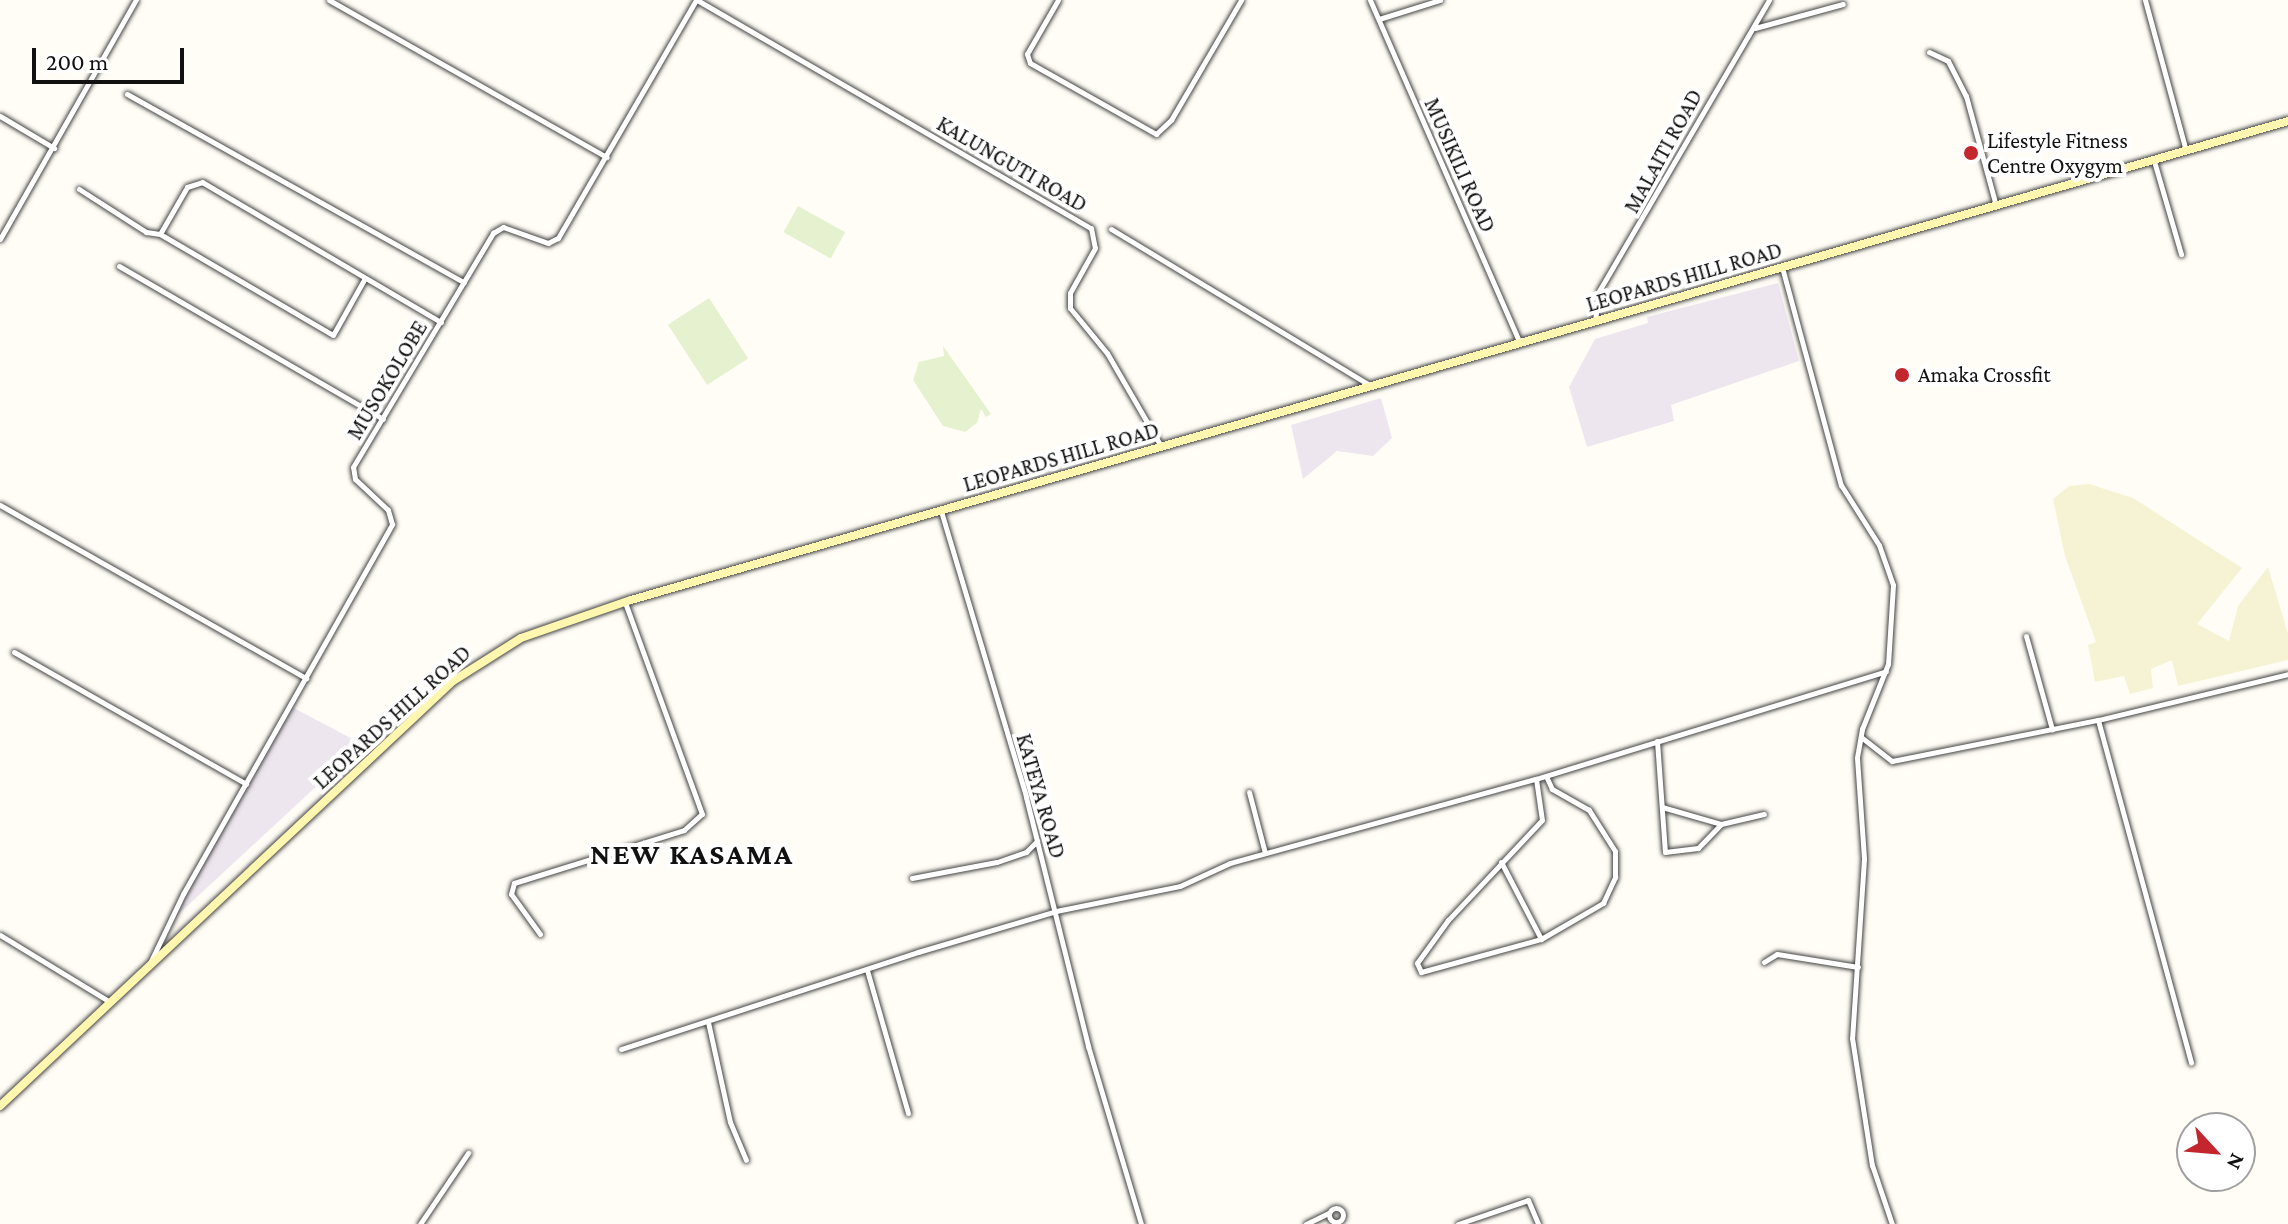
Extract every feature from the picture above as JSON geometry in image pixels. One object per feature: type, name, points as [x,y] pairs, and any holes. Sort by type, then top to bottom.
[{"type":"main road","name":"LEOPARDS HILL ROAD","points":[[0,1106],[453,681],[521,638],[625,603],[2288,121]]},
{"type":"street","points":[[0,239],[136,0]]},
{"type":"street","points":[[329,0],[607,157]]},
{"type":"street","name":"MUSOKOLOBE","points":[[149,966],[154,947],[392,524],[388,510],[352,474],[383,419],[498,229],[517,230],[548,243],[558,238],[696,0]]},
{"type":"street","name":"KALUNGUTI ROAD","points":[[696,0],[1091,228],[1095,248],[1070,293],[1070,308],[1107,353],[1162,447]]},
{"type":"street","points":[[1058,0],[1027,54],[1030,63],[1156,134],[1171,120],[1241,0]]},
{"type":"street","name":"MUSIKILI ROAD","points":[[1370,0],[1520,343]]},
{"type":"street","points":[[1379,19],[1440,0]]},
{"type":"street","name":"MALAITI ROAD","points":[[1595,321],[1599,291],[1650,209],[1689,131],[1769,0]]},
{"type":"street","points":[[2145,0],[2186,151]]},
{"type":"street","points":[[1754,28],[1843,4]]},
{"type":"street","points":[[1929,52],[1948,61],[1966,96],[1997,207]]},
{"type":"street","points":[[127,94],[464,282]]},
{"type":"street","points":[[0,116],[54,148]]},
{"type":"street","points":[[2154,160],[2181,254]]},
{"type":"street","points":[[160,234],[187,187],[202,182],[441,322]]},
{"type":"street","points":[[79,189],[146,232],[160,234],[333,335],[365,278]]},
{"type":"street","points":[[1111,229],[1371,386]]},
{"type":"street","points":[[119,266],[383,419]]},
{"type":"street","points":[[1782,267],[1841,485],[1879,545],[1891,574],[1893,608],[1886,671],[1861,736],[1864,859],[1854,1062],[1872,1165],[1892,1224]]},
{"type":"street","points":[[0,505],[306,678]]},
{"type":"street","name":"KATEYA ROAD","points":[[941,511],[1037,840],[1101,1092],[1141,1224]]},
{"type":"street","points":[[540,934],[511,894],[514,883],[684,830],[702,814],[625,603]]},
{"type":"street","points":[[2026,636],[2052,729]]},
{"type":"street","points":[[14,652],[246,784]]},
{"type":"street","points":[[621,1049],[1056,911],[1180,886],[1219,866],[1536,779],[1886,671]]},
{"type":"street","points":[[1861,736],[1892,761],[2098,720],[2288,674]]},
{"type":"street","points":[[2098,720],[2191,1063]]},
{"type":"street","points":[[1657,741],[1661,807],[1668,854],[1698,848],[1721,824]]},
{"type":"street","points":[[1536,779],[1542,820],[1439,931],[1417,963],[1418,969],[1449,966],[1541,939],[1599,907],[1617,867],[1615,851],[1592,814],[1552,789],[1546,776]]},
{"type":"street","points":[[1249,792],[1265,853]]},
{"type":"street","points":[[1661,807],[1721,824],[1764,814]]},
{"type":"street","points":[[912,878],[997,862],[1026,852],[1037,840]]},
{"type":"street","points":[[1501,862],[1541,939]]},
{"type":"street","points":[[0,935],[111,1002]]},
{"type":"street","points":[[1764,962],[1777,954],[1858,967]]},
{"type":"street","points":[[867,970],[908,1113]]},
{"type":"street","points":[[708,1022],[726,1107],[746,1160]]},
{"type":"street","points":[[420,1224],[468,1153]]},
{"type":"street","points":[[1458,1224],[1528,1200],[1538,1224]]},
{"type":"street","points":[[1306,1224],[1340,1209],[1341,1222],[1323,1224]]},
{"type":"street","points":[[1329,1213],[1333,1221]]},
{"type":"shaded area","points":[[1778,283],[1799,361],[1671,405],[1674,421],[1587,447],[1569,387],[1595,339],[1648,323],[1647,317]]},
{"type":"shaded area","points":[[1381,398],[1392,438],[1373,456],[1337,451],[1303,479],[1291,425]]},
{"type":"shaded area","points":[[2089,484],[2133,498],[2242,568],[2197,624],[2229,641],[2238,606],[2268,567],[2288,634],[2288,660],[2178,686],[2172,660],[2151,669],[2153,688],[2130,694],[2124,676],[2095,682],[2088,645],[2096,642],[2065,556],[2053,499],[2069,486]]},
{"type":"shaded area","points":[[290,706],[362,744],[170,922]]},
{"type":"green space","points":[[798,206],[845,232],[831,258],[783,232]]},
{"type":"green space","points":[[709,298],[748,358],[707,385],[668,325]]},
{"type":"green space","points":[[943,346],[991,414],[986,417],[981,409],[977,423],[965,432],[943,426],[913,380],[919,362],[944,356]]},
{"type":"place","name":"Lifestyle Fitness Centre Oxygym","points":[[1971,153]]},
{"type":"place","name":"Amaka Crossfit","points":[[1902,375]]},
{"type":"district","name":"NEW KASAMA","points":[[692,854]]}]
